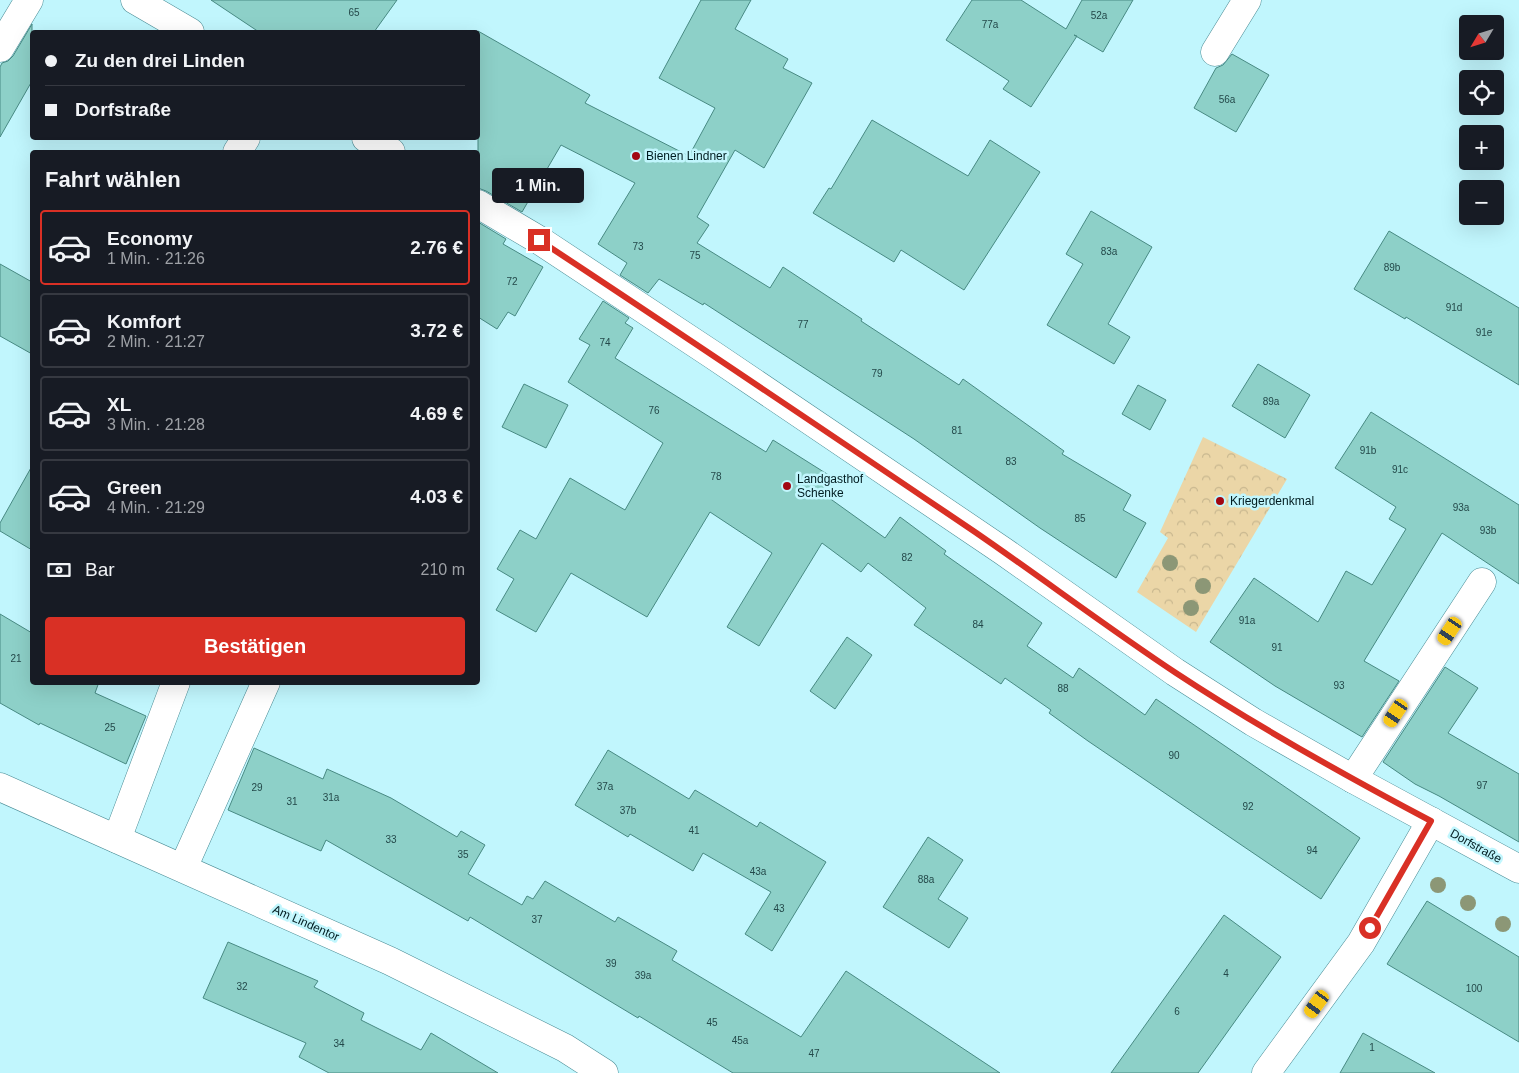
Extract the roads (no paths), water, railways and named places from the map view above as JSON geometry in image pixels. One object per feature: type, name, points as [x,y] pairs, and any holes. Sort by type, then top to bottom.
[{"type":"street","points":[[0,48],[29,0]]},
{"type":"street","points":[[135,0],[187,30]]},
{"type":"street","points":[[1216,52],[1247,0]]},
{"type":"street","points":[[370,140],[387,150]]},
{"type":"street","name":"Dorfstraße","points":[[480,205],[539,240],[713,354],[1003,551],[1175,672],[1253,722],[1353,779],[1519,869]]},
{"type":"street","points":[[1353,779],[1482,582]]},
{"type":"street","points":[[117,839],[175,685]]},
{"type":"street","points":[[183,868],[265,685]]},
{"type":"street","name":"Am Lindentor","points":[[0,787],[390,961],[565,1048],[604,1073]]},
{"type":"street","points":[[1266,1073],[1361,943],[1431,821]]},
{"type":"place","name":"Bienen Lindner","points":[[636,156]]},
{"type":"place","name":"Landgasthof Schenke","points":[[787,486]]},
{"type":"place","name":"Kriegerdenkmal","points":[[1220,501]]}]
